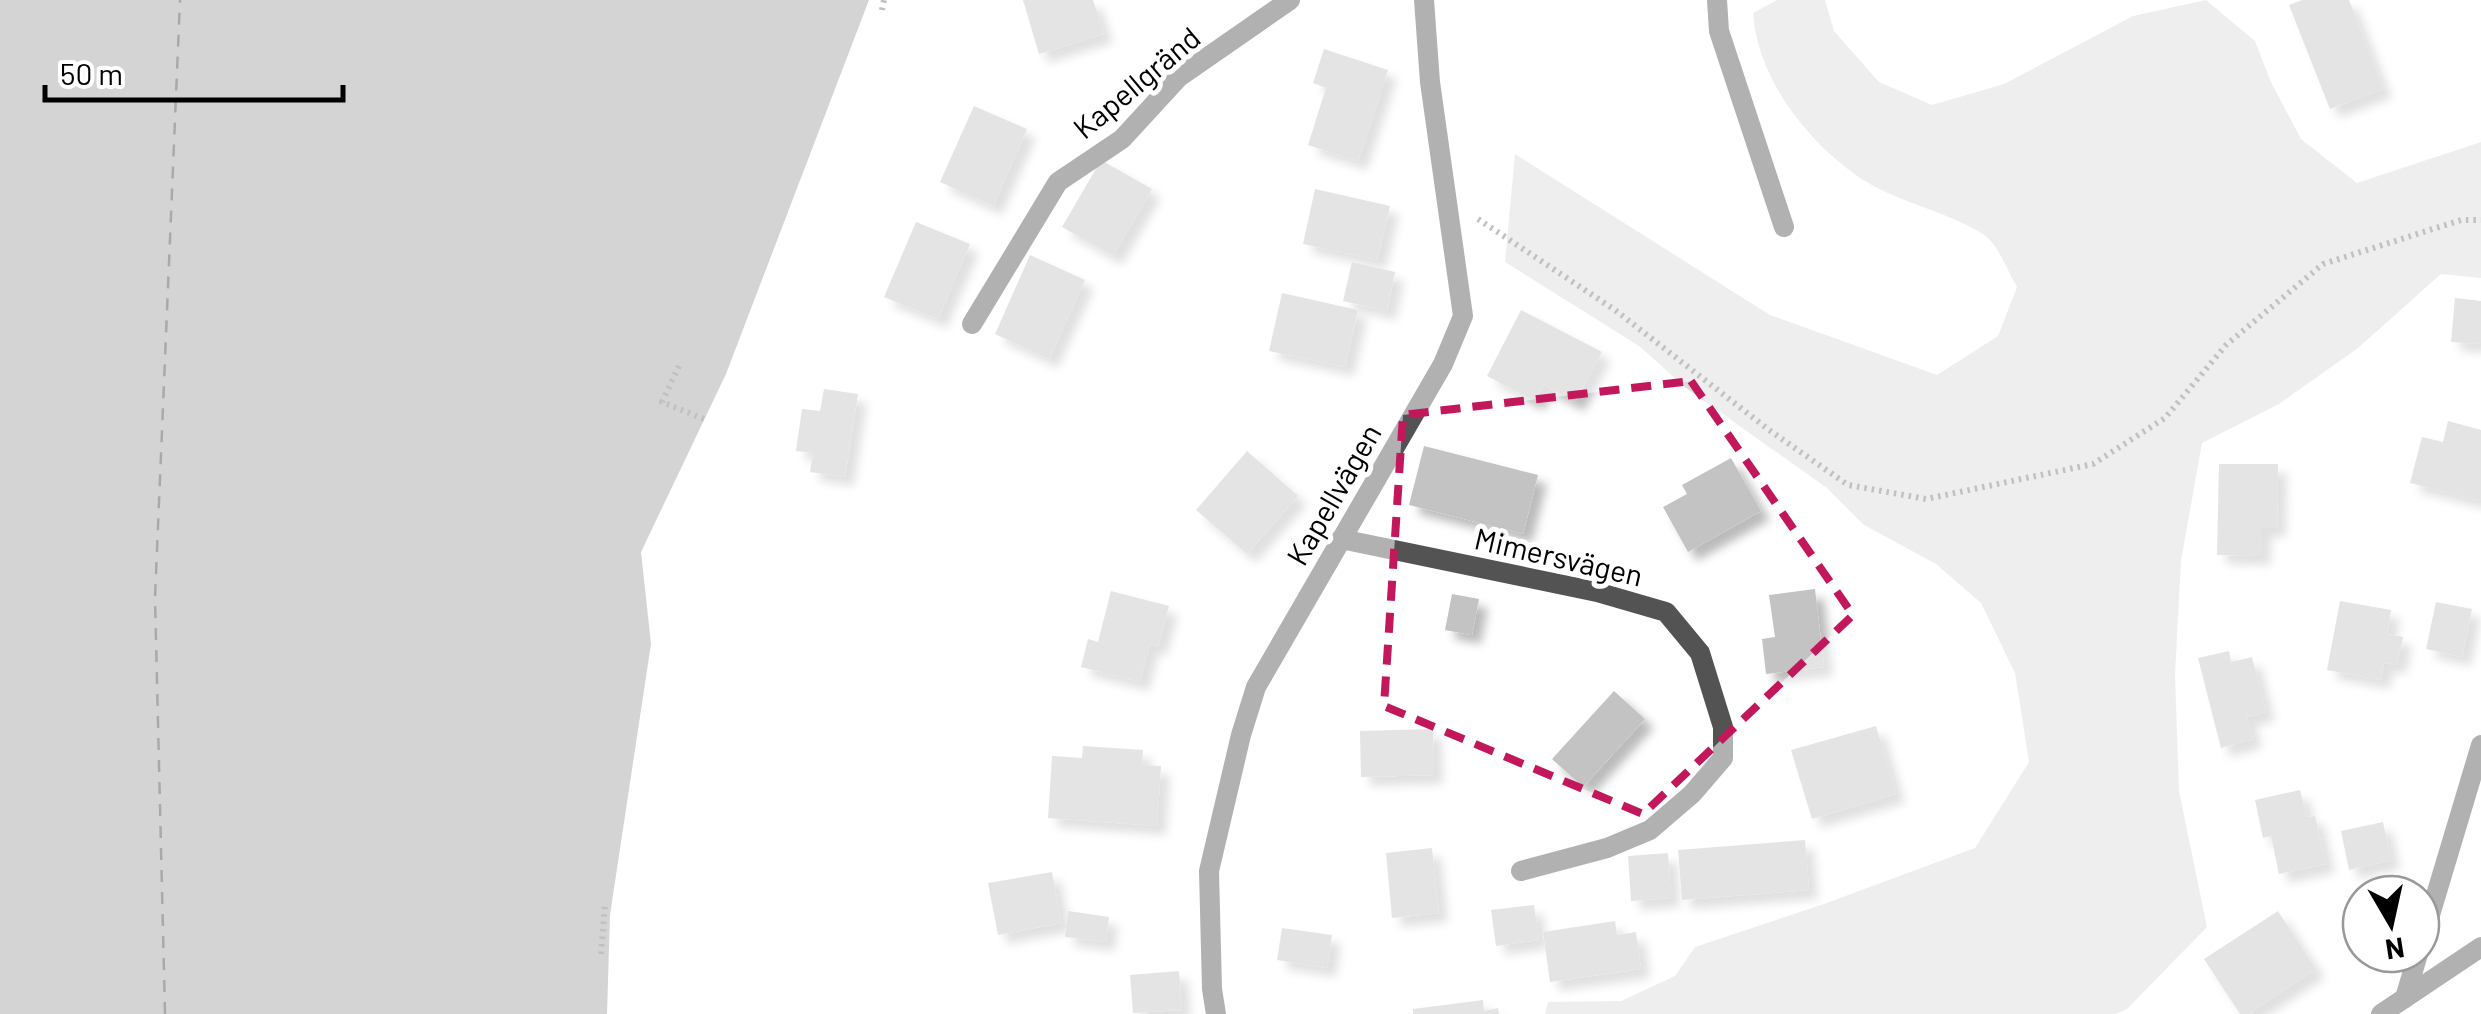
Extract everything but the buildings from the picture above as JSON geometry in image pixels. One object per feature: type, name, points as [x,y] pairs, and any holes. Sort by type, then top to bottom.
[{"type":"street","name":"Kapellgränd","points":[[972,324],[1058,182],[1122,139],[1179,77],[1290,0]]},
{"type":"street","name":"Kapellvägen","points":[[1216,1014],[1209,871],[1256,687],[1443,364],[1463,316],[1430,82],[1424,0]]},
{"type":"street","points":[[1717,0],[1720,32],[1784,227]]},
{"type":"street","name":"Mimersvägen","points":[[1341,539],[1597,592],[1666,612],[1700,653],[1723,727],[1723,758],[1692,794],[1650,830],[1606,848],[1521,871]]},
{"type":"street","points":[[2441,878],[2481,745]]},
{"type":"street","points":[[2381,1014],[2481,947]]},
{"type":"street","points":[[2405,998],[2412,974]]},
{"type":"path","points":[[882,10],[884,0]]},
{"type":"path","points":[[1448,200],[1615,310],[1848,486],[1926,499],[2093,464],[2164,418],[2226,345],[2323,264],[2461,220],[2481,220]]},
{"type":"path","points":[[679,366],[662,402],[704,419]]},
{"type":"path","points":[[601,954],[605,905]]},
{"type":"highlighted area","points":[[1691,381],[1853,615],[1643,814],[1384,706],[1403,415]]},
{"type":"shaded area","points":[[0,0],[869,0],[726,374],[641,552],[651,644],[610,915],[607,1014],[0,1014]]},
{"type":"shaded area","points":[[1777,0],[1825,0],[1834,31],[1879,82],[1932,105],[2004,84],[2133,16],[2206,0],[2255,41],[2301,139],[2357,183],[2481,142],[2481,278],[2441,274],[2358,348],[2279,404],[2202,443],[2181,561],[2175,675],[2179,791],[2207,927],[2127,1009],[2116,1014],[1545,1014],[1548,1002],[1621,1001],[1675,976],[1695,947],[1975,848],[2029,762],[2015,673],[1981,603],[1936,564],[1864,525],[1827,488],[1686,388],[1639,346],[1505,262],[1515,154],[1770,315],[1937,375],[1998,336],[2017,287],[1989,239],[1957,220],[1865,181],[1825,149],[1790,109],[1764,62],[1753,13]]},
{"type":"ferry route","points":[[165,1014],[155,598],[180,0]]}]
